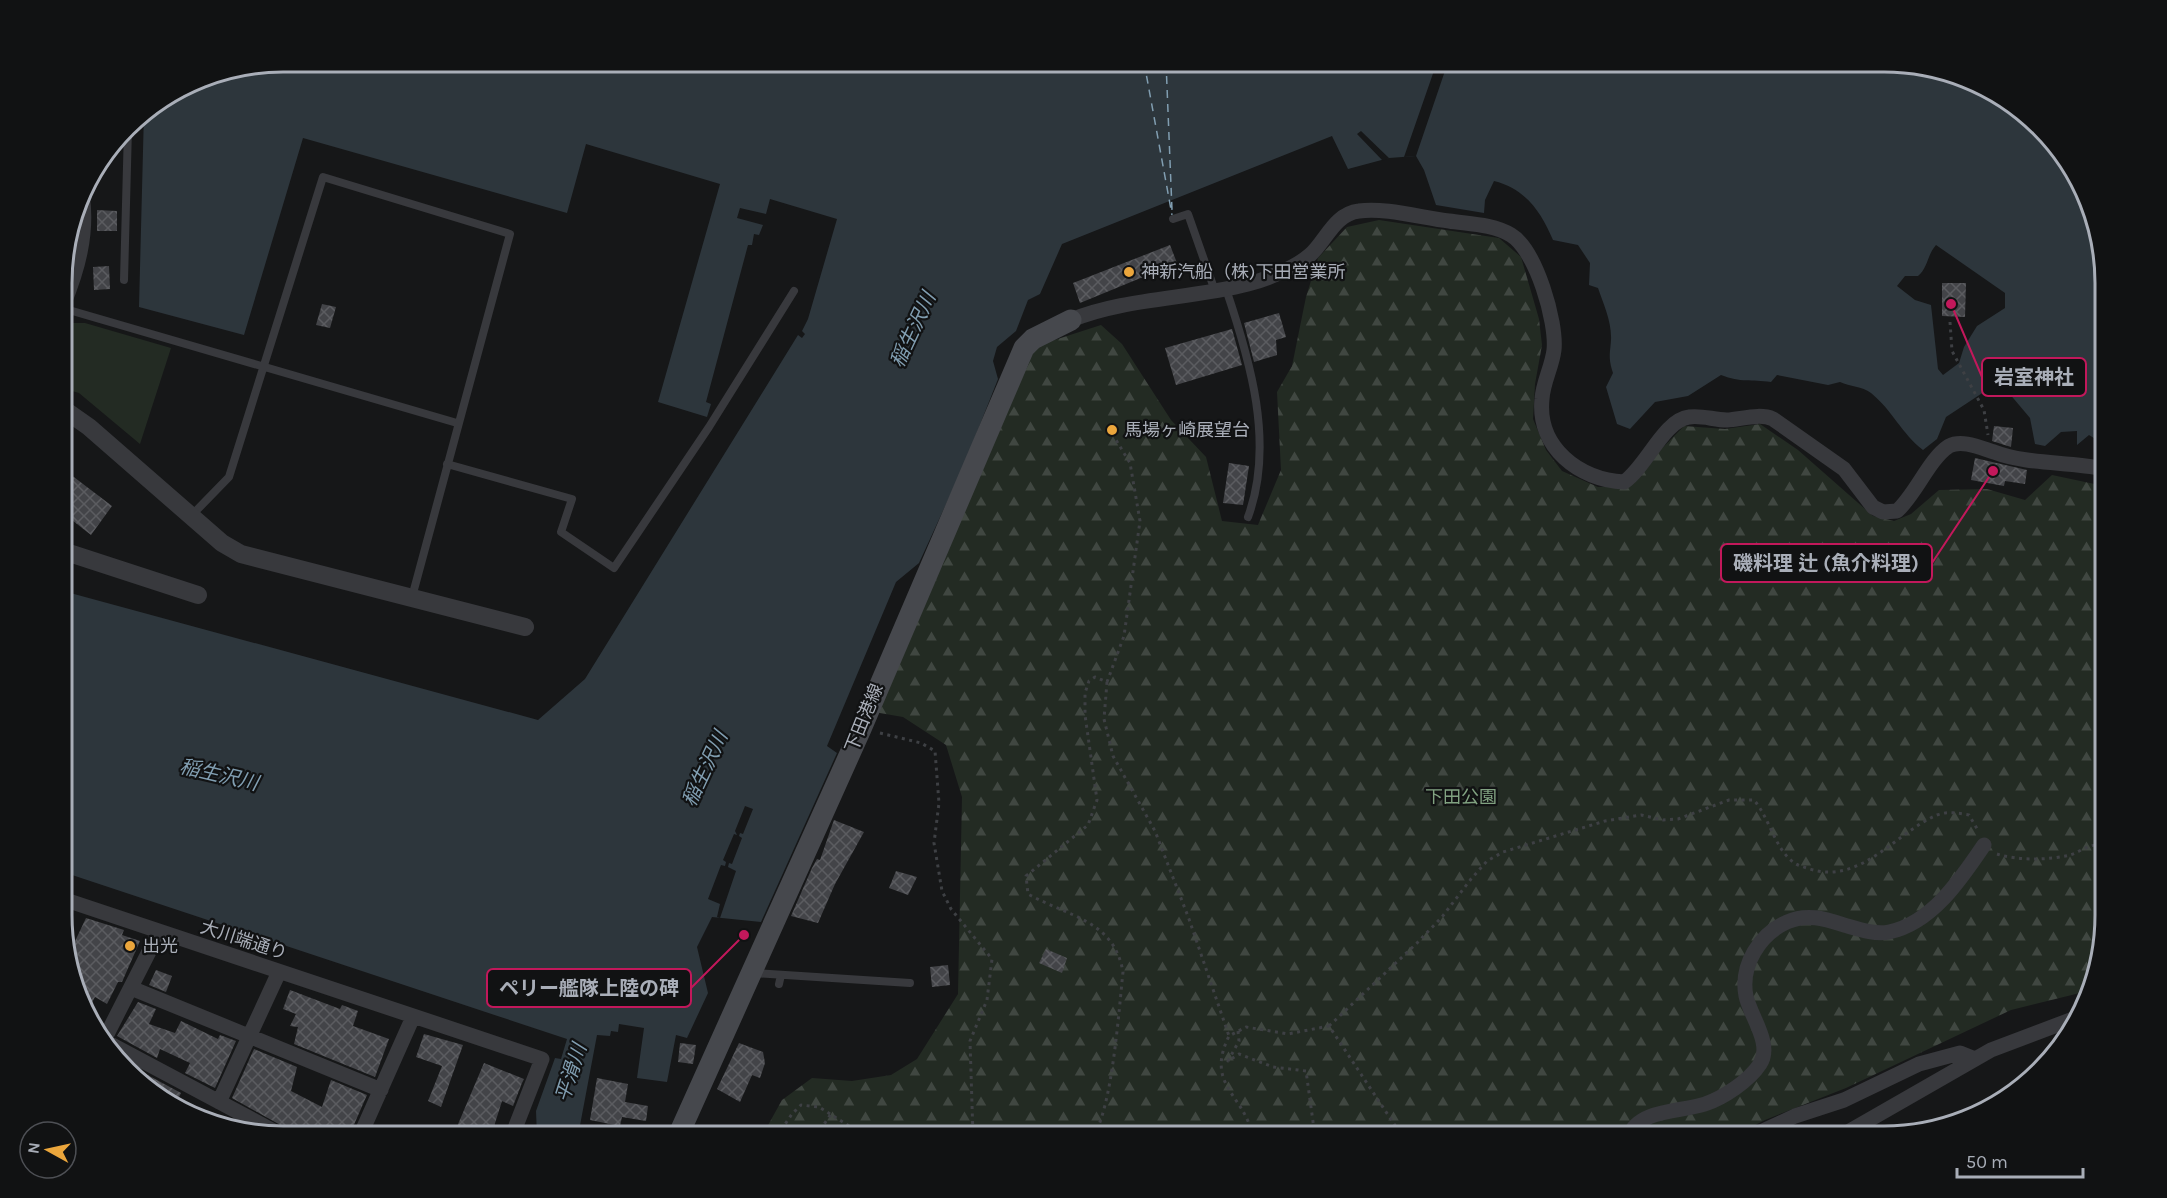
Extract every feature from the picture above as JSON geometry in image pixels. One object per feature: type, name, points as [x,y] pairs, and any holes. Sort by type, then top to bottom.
[{"type":"main road","name":"下田港線","points":[[683,1126],[861,729],[1024,348],[1033,339],[1071,320]]},
{"type":"street","points":[[1071,320],[1095,310],[1221,291],[1250,284],[1311,255],[1338,221],[1353,212],[1386,212],[1491,227],[1510,235],[1521,243],[1539,275],[1554,336],[1554,351],[1542,399],[1542,415],[1551,444],[1564,460],[1597,476],[1624,482],[1639,470],[1674,423],[1689,417],[1720,420],[1762,416],[1773,419],[1844,469],[1873,507],[1883,512],[1897,512],[1907,503],[1941,454],[1952,445],[1966,444],[2009,457],[2095,468]]},
{"type":"street","points":[[72,279],[80,248],[83,216]]},
{"type":"street","points":[[72,415],[89,427],[222,543],[241,554],[525,627]]},
{"type":"street","points":[[72,554],[198,595]]},
{"type":"street","points":[[1634,1126],[1646,1118],[1707,1104],[1725,1095],[1760,1065],[1764,1055],[1763,1040],[1745,995],[1750,959],[1766,936],[1787,922],[1804,917],[1822,917],[1869,932],[1888,932],[1913,921],[1934,907],[1960,881],[1984,845]]},
{"type":"street","name":"大川端通り","points":[[72,902],[542,1059],[516,1126]]},
{"type":"street","points":[[106,1029],[131,988],[159,932]]},
{"type":"street","points":[[219,1102],[279,972]]},
{"type":"street","points":[[131,988],[381,1090]]},
{"type":"street","points":[[365,1126],[413,1017]]},
{"type":"street","points":[[1858,1126],[1991,1050],[2067,1021]]},
{"type":"street","points":[[116,1044],[261,1125]]},
{"type":"street","points":[[1774,1126],[1795,1116],[1844,1100],[1919,1064],[1960,1053],[1975,1059]]},
{"type":"lane","points":[[124,280],[128,140]]},
{"type":"lane","points":[[191,516],[230,477],[323,177],[510,234],[411,598]]},
{"type":"lane","points":[[1173,219],[1188,214],[1221,291],[1251,372],[1258,432],[1258,486],[1248,517]]},
{"type":"lane","points":[[447,464],[572,499],[561,532],[614,568],[709,426],[794,291]]},
{"type":"lane","points":[[72,309],[458,423]]},
{"type":"lane","points":[[752,973],[910,983]]},
{"type":"lane","points":[[779,984],[781,975]]},
{"type":"path","points":[[1950,322],[1952,351],[1984,410],[1989,431]]},
{"type":"path","points":[[1113,435],[1130,463],[1140,521],[1124,636],[1107,682],[1104,718],[1113,756],[1155,831],[1189,919],[1229,1036]]},
{"type":"path","points":[[1099,1126],[1110,1076],[1123,972],[1120,955],[1109,935],[1028,894],[1026,876],[1088,825],[1097,800],[1091,770],[1085,693],[1089,681],[1095,677],[1107,682]]},
{"type":"path","points":[[861,729],[921,743],[935,751],[939,774],[939,803],[934,843],[942,891],[951,909],[992,959],[987,1000],[970,1041],[973,1126]]},
{"type":"path","points":[[1250,1126],[1222,1076],[1219,1059],[1229,1036],[1246,1027],[1288,1034],[1329,1026],[1418,943],[1487,861],[1519,846],[1605,821],[1641,815],[1663,820],[1678,819],[1730,800],[1754,800],[1762,810],[1782,852],[1795,864],[1820,872],[1843,871],[1869,860],[1937,815],[1954,812],[1969,815],[1975,822],[1984,845],[1998,855],[2017,859],[2069,855],[2095,845]]},
{"type":"path","points":[[1329,1026],[1395,1126]]},
{"type":"path","points":[[1238,1031],[1239,1041],[1228,1061],[1239,1054],[1273,1067],[1306,1071],[1314,1126]]},
{"type":"path","points":[[784,1126],[801,1105],[819,1107],[850,1126]]},
{"type":"path","points":[[823,1126],[831,1114]]},
{"type":"green space","name":"下田公園","points":[[1379,220],[1499,238],[1521,257],[1539,319],[1542,345],[1535,384],[1533,419],[1546,450],[1562,471],[1598,487],[1625,486],[1684,426],[1725,429],[1760,424],[1798,450],[1873,516],[1894,521],[1911,514],[1939,490],[1987,489],[2025,500],[2052,475],[2095,484],[2095,929],[2088,970],[2080,993],[2011,1010],[1846,1088],[1753,1126],[768,1126],[782,1100],[812,1078],[852,1081],[891,1075],[917,1059],[958,994],[962,797],[946,745],[903,717],[874,712],[1033,347],[1101,325],[1122,344],[1171,420],[1206,457],[1222,521],[1258,525],[1281,470],[1277,392],[1292,366],[1306,297],[1318,258],[1347,227]]},
{"type":"green space","points":[[85,323],[171,348],[140,444],[79,393],[72,391],[72,324]]},
{"type":"water","points":[[269,72],[1898,72],[1939,79],[1990,100],[2023,124],[2043,144],[2067,177],[2088,228],[2095,269],[2095,439],[2089,435],[2077,445],[2077,431],[2061,432],[2045,446],[2035,444],[2030,418],[2003,386],[1993,386],[1946,417],[1937,439],[1923,450],[1871,393],[1840,382],[1828,385],[1777,375],[1771,382],[1740,380],[1721,375],[1688,396],[1655,402],[1630,429],[1617,424],[1606,387],[1613,373],[1610,359],[1609,320],[1598,288],[1589,285],[1590,263],[1578,245],[1553,240],[1531,203],[1505,185],[1494,181],[1485,200],[1484,213],[1436,205],[1424,170],[1416,156],[1389,158],[1348,169],[1332,136],[1062,244],[1040,294],[1028,300],[1016,331],[997,347],[993,361],[998,379],[964,465],[919,563],[896,582],[827,746],[837,753],[761,922],[712,917],[697,947],[708,993],[687,1038],[676,1035],[667,1082],[637,1078],[644,1028],[619,1024],[618,1032],[611,1031],[610,1036],[597,1035],[580,1126],[537,1126],[536,1111],[555,1058],[561,1059],[567,1039],[72,875],[72,593],[538,720],[585,679],[798,335],[802,338],[805,334],[802,331],[808,319],[837,219],[770,199],[766,214],[740,208],[737,218],[763,225],[759,235],[754,234],[752,245],[748,245],[706,402],[711,404],[707,417],[658,402],[720,184],[586,144],[567,213],[303,138],[244,335],[139,307],[144,124],[177,100],[202,88],[228,79]],"holes":[[[1936,245],[2005,293],[2005,308],[1977,326],[1964,347],[1959,363],[1943,375],[1938,369],[1931,305],[1915,300],[1897,286],[1905,276],[1918,276],[1921,273]]]},
{"type":"pier","points":[[1434,72],[1445,72],[1416,156],[1404,157]]},
{"type":"pier","points":[[1361,131],[1389,158],[1383,161],[1357,134]]},
{"type":"pier","points":[[745,806],[753,809],[743,834],[740,833],[739,836],[742,838],[732,864],[729,863],[728,867],[736,871],[720,918],[717,917],[720,904],[708,899],[721,865],[725,866],[726,862],[723,860],[734,834],[737,835],[735,831]]},
{"type":"building","points":[[97,210],[117,211],[117,231],[97,231]]},
{"type":"building","points":[[1170,245],[1177,263],[1080,303],[1073,283]]},
{"type":"building","points":[[109,266],[110,289],[94,290],[93,267]]},
{"type":"building","points":[[1942,283],[1966,283],[1965,317],[1942,316]]},
{"type":"building","points":[[322,304],[336,307],[330,328],[316,325]]},
{"type":"building","points":[[1279,313],[1286,337],[1276,340],[1277,355],[1254,362],[1244,323]]},
{"type":"building","points":[[1232,329],[1242,365],[1176,385],[1165,348]]},
{"type":"building","points":[[1994,426],[2013,428],[2011,447],[1992,441]]},
{"type":"building","points":[[1975,458],[2027,470],[2025,484],[2005,481],[2004,486],[1971,480]]},
{"type":"building","points":[[1229,463],[1249,466],[1243,505],[1223,503]]},
{"type":"building","points":[[72,476],[112,506],[91,535],[72,520]]},
{"type":"building","points":[[834,820],[864,832],[835,884],[818,923],[791,916],[812,868],[817,859],[820,860]]},
{"type":"building","points":[[896,871],[917,877],[908,895],[889,888]]},
{"type":"building","points":[[86,918],[124,930],[122,935],[140,941],[122,982],[118,982],[107,1004],[95,997],[92,1003],[79,970],[74,943]]},
{"type":"building","points":[[1046,949],[1067,958],[1062,973],[1039,963]]},
{"type":"building","points":[[948,965],[950,985],[932,987],[930,967]]},
{"type":"building","points":[[156,970],[172,976],[166,992],[149,985]]},
{"type":"building","points":[[290,990],[340,1009],[342,1005],[358,1011],[353,1026],[389,1039],[375,1077],[294,1044],[298,1027],[290,1026],[296,1014],[283,1009]]},
{"type":"building","points":[[138,1002],[156,1009],[149,1024],[175,1033],[181,1021],[218,1039],[220,1035],[236,1041],[215,1088],[185,1073],[190,1063],[160,1049],[157,1058],[117,1036]]},
{"type":"building","points":[[424,1034],[463,1045],[441,1107],[428,1101],[442,1066],[416,1057]]},
{"type":"building","points":[[680,1043],[696,1045],[693,1064],[678,1062]]},
{"type":"building","points":[[739,1043],[763,1052],[765,1063],[760,1078],[752,1075],[740,1102],[717,1089]]},
{"type":"building","points":[[254,1049],[297,1067],[291,1091],[322,1107],[331,1080],[367,1095],[353,1126],[282,1126],[232,1098]]},
{"type":"building","points":[[484,1063],[524,1079],[513,1106],[502,1101],[494,1126],[457,1126]]},
{"type":"building","points":[[142,1072],[181,1093],[177,1098]]},
{"type":"building","points":[[597,1078],[628,1084],[625,1102],[648,1106],[646,1121],[622,1117],[620,1126],[590,1120]]},
{"type":"ferry route","points":[[1146,72],[1172,215]]},
{"type":"ferry route","points":[[1166,72],[1172,210]]},
{"type":"place","name":"神新汽船（株)下田営業所","points":[[1129,272]]},
{"type":"place","name":"岩室神社","points":[[1951,304]]},
{"type":"place","name":"馬場ヶ崎展望台","points":[[1112,430]]},
{"type":"place","name":"磯料理 辻 (魚介料理)","points":[[1993,471]]},
{"type":"place","name":"ペリー艦隊上陸の碑","points":[[744,935]]},
{"type":"place","name":"出光","points":[[130,946]]},
{"type":"water label","name":"稲生沢川","points":[[913,330]]},
{"type":"water label","name":"稲生沢川","points":[[705,769]]},
{"type":"water label","name":"稲生沢川","points":[[219,775]]},
{"type":"water label","name":"平滑川","points":[[571,1073]]}]
